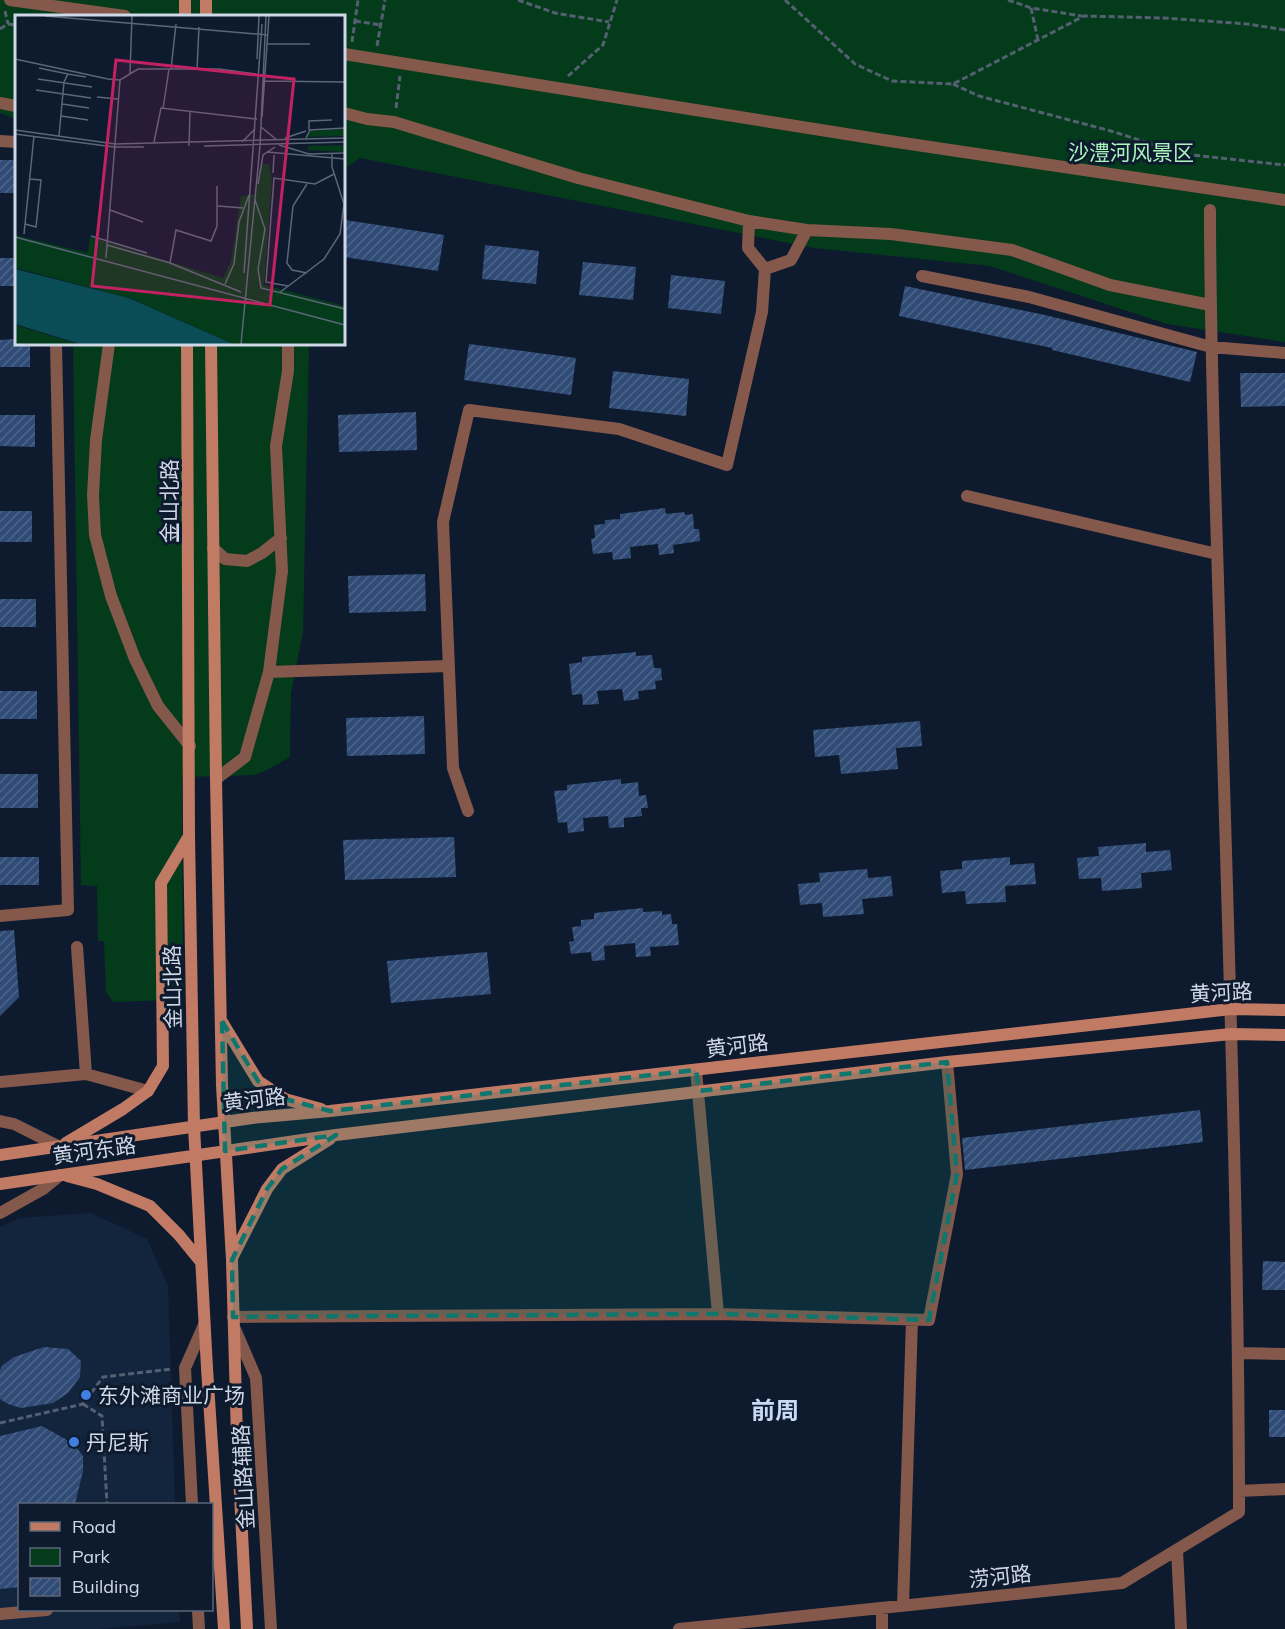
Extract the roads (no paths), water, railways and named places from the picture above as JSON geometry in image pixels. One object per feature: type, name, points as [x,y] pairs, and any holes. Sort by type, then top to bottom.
[{"type":"main road","name":"金山北路","points":[[187,345],[189,835],[194,1154],[213,1503]]},
{"type":"main road","name":"金山北路","points":[[210,345],[216,779],[224,1122],[247,1629]]},
{"type":"main road","points":[[60,1147],[123,1110],[148,1091],[163,1066],[161,884],[189,835]]},
{"type":"main road","name":"黄河路","points":[[194,1127],[1231,1009],[1285,1010]]},
{"type":"main road","points":[[222,1021],[258,1082],[285,1099],[330,1111]]},
{"type":"main road","name":"黄河路","points":[[194,1154],[947,1062],[1231,1034],[1285,1035]]},
{"type":"main road","name":"黄河东路","points":[[0,1155],[194,1127]]},
{"type":"main road","points":[[232,1260],[267,1189],[282,1169],[336,1135]]},
{"type":"main road","name":"黄河东路","points":[[0,1184],[194,1154]]},
{"type":"main road","points":[[60,1175],[98,1184],[150,1206],[178,1234],[201,1262]]},
{"type":"main road","name":"金山北路","points":[[213,1511],[217,1593],[224,1629]]},
{"type":"street","points":[[10,0],[118,15]]},
{"type":"street","points":[[347,55],[554,89],[1285,200]]},
{"type":"street","points":[[0,103],[15,106]]},
{"type":"street","points":[[345,113],[394,122],[578,178],[749,221],[807,230],[891,234],[1012,250],[1110,285],[1210,305]]},
{"type":"street","points":[[0,141],[15,142]]},
{"type":"street","points":[[1210,210],[1211,347],[1231,1009],[1239,1491],[1285,1489]]},
{"type":"street","points":[[468,811],[453,768],[443,522],[469,410],[619,429],[728,465],[762,312],[765,269],[748,248],[749,221]]},
{"type":"street","points":[[765,269],[791,260],[807,230]]},
{"type":"street","points":[[922,276],[1029,297],[1211,347],[1285,353]]},
{"type":"street","points":[[0,916],[68,910],[56,345]]},
{"type":"street","points":[[109,345],[96,440],[93,495],[95,535],[111,596],[135,659],[158,706],[190,746]]},
{"type":"street","points":[[216,779],[246,757],[269,672],[282,571],[276,446],[288,370],[288,345]]},
{"type":"street","points":[[967,496],[1217,554]]},
{"type":"street","points":[[213,548],[225,559],[247,561],[262,554],[281,538]]},
{"type":"street","points":[[269,672],[448,666]]},
{"type":"street","points":[[77,947],[86,1074]]},
{"type":"street","points":[[233,1322],[718,1314],[929,1320],[957,1174],[947,1062]]},
{"type":"street","points":[[696,1070],[718,1314]]},
{"type":"street","points":[[0,1082],[86,1074],[148,1091]]},
{"type":"street","points":[[0,1121],[14,1124],[60,1147]]},
{"type":"street","points":[[0,1213],[43,1189],[60,1175]]},
{"type":"street","points":[[903,1606],[912,1320]]},
{"type":"street","name":"金山路辅路","points":[[233,1322],[256,1378],[271,1629]]},
{"type":"street","points":[[192,1503],[185,1368],[204,1325]]},
{"type":"street","points":[[1238,1353],[1285,1354]]},
{"type":"street","name":"涝河路","points":[[679,1629],[1122,1583],[1239,1512],[1239,1491]]},
{"type":"street","points":[[1177,1550],[1181,1629]]},
{"type":"street","points":[[882,1608],[882,1629]]},
{"type":"street","points":[[0,1614],[35,1611]]},
{"type":"street","points":[[198,1611],[199,1629]]},
{"type":"place","name":"东外滩商业广场","points":[[86,1395]]},
{"type":"place","name":"丹尼斯","points":[[74,1442]]},
{"type":"district","name":"前周","points":[[775,1410]]},
{"type":"park label","name":"沙澧河风景区","points":[[1131,152]]}]
